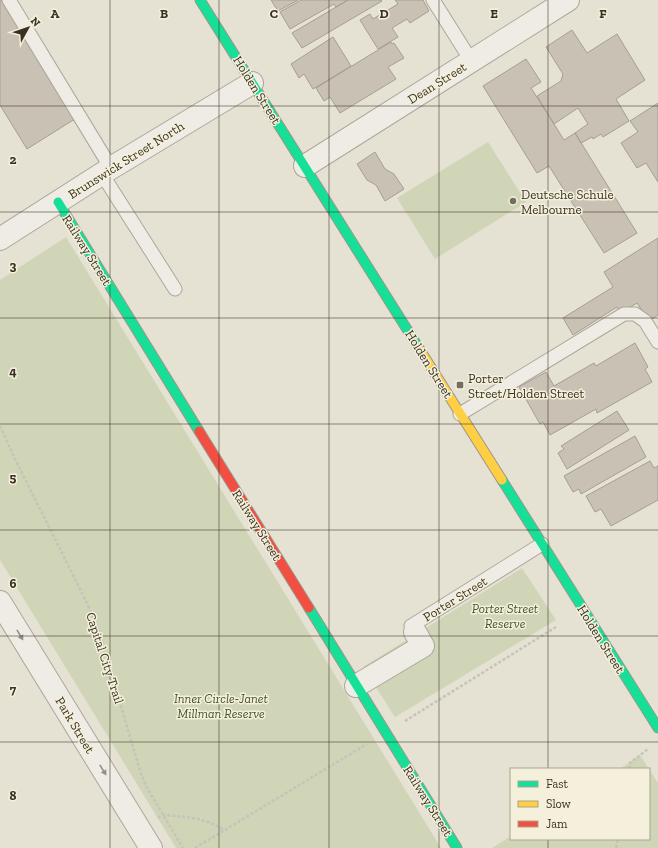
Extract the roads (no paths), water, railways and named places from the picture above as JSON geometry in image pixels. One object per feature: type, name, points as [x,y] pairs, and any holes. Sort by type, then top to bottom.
[{"type":"main road","name":"Holden Street","points":[[200,0],[658,728]]},
{"type":"main road","name":"Railway Street","points":[[58,202],[457,848]]},
{"type":"street","name":"Dean Street","points":[[305,166],[568,0]]},
{"type":"street","name":"Brunswick Street North","points":[[0,239],[107,171],[252,83]]},
{"type":"street","name":"Park Street","points":[[0,602],[144,847]]},
{"type":"street","name":"Porter Street","points":[[356,686],[422,646],[415,632]]},
{"type":"lane","points":[[9,0],[175,289]]},
{"type":"lane","points":[[433,0],[472,62]]},
{"type":"lane","points":[[460,414],[624,314],[636,314],[645,321],[658,342]]},
{"type":"lane","name":"Porter Street","points":[[415,632],[411,626],[542,544]]},
{"type":"place","name":"Deutsche Schule Melbourne","points":[[513,201]]},
{"type":"place","name":"Porter Street/Holden Street","points":[[460,385]]},
{"type":"park label","name":"Porter Street Reserve","points":[[505,616]]},
{"type":"park label","name":"Inner Circle-Janet Millman Reserve","points":[[221,706]]}]
